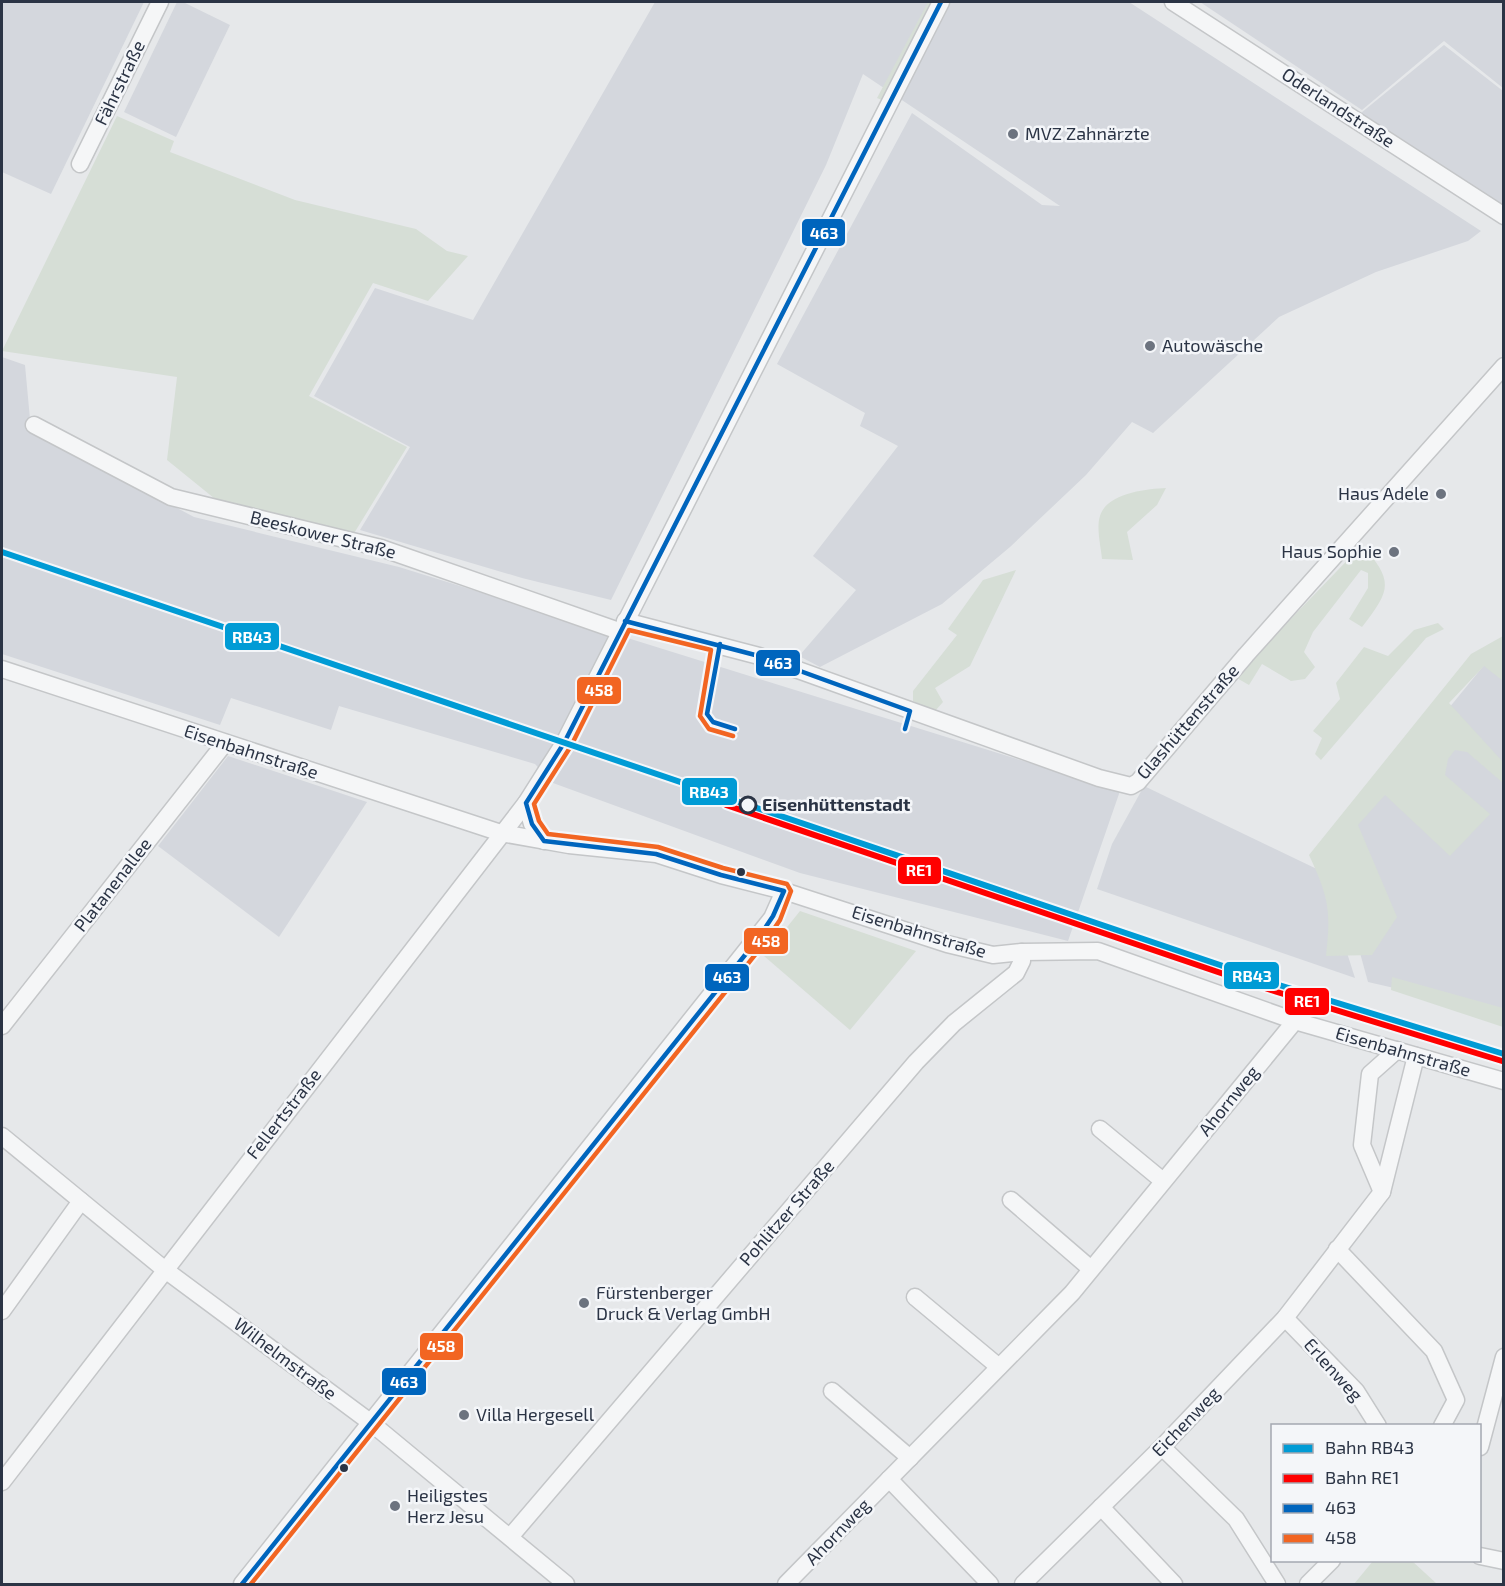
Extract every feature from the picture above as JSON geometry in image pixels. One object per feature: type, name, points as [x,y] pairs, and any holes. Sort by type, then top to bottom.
[{"type":"street","name":"Fährstraße","points":[[80,164],[160,2]]},
{"type":"street","points":[[622,626],[941,2]]},
{"type":"street","name":"Oderlandstraße","points":[[1173,2],[1503,216]]},
{"type":"street","name":"Glashüttenstraße","points":[[622,626],[759,656],[1099,778],[1131,786],[1138,782],[1238,664],[1503,366]]},
{"type":"street","name":"Beeskower Straße","points":[[34,425],[171,497],[381,548],[622,626]]},
{"type":"street","name":"Fellertstraße","points":[[2,1482],[526,803],[564,743],[622,626]]},
{"type":"street","name":"Eisenbahnstraße","points":[[2,669],[501,833],[543,841],[656,854],[784,891],[947,944],[993,955],[1022,952],[1098,951],[1295,1021],[1503,1081]]},
{"type":"street","name":"Platanenallee","points":[[2,1026],[225,743]]},
{"type":"street","points":[[526,803],[532,824],[543,841]]},
{"type":"street","points":[[242,1584],[772,918],[784,891]]},
{"type":"street","name":"Pohlitzer Straße","points":[[510,1537],[916,1062],[954,1023],[1016,973],[1022,961],[1022,952]]},
{"type":"street","name":"Ahornweg","points":[[786,1584],[999,1368],[1091,1269],[1295,1021]]},
{"type":"street","points":[[1382,1192],[1362,1145],[1371,1074],[1397,1050]]},
{"type":"street","name":"Eichenweg","points":[[1023,1584],[1162,1447],[1285,1318],[1382,1192],[1416,1056]]},
{"type":"street","points":[[1100,1129],[1163,1181]]},
{"type":"street","name":"Wilhelmstraße","points":[[2,1136],[165,1269],[370,1422],[566,1584]]},
{"type":"street","points":[[1011,1200],[1091,1269]]},
{"type":"street","points":[[2,1311],[81,1201]]},
{"type":"street","points":[[1337,1249],[1434,1351],[1456,1400],[1443,1424]]},
{"type":"street","points":[[915,1297],[999,1368]]},
{"type":"street","name":"Erlenweg","points":[[1285,1318],[1356,1391],[1377,1424]]},
{"type":"street","points":[[1481,1440],[1503,1358]]},
{"type":"street","points":[[832,1391],[910,1458]]},
{"type":"street","points":[[1162,1447],[1236,1520],[1277,1584]]},
{"type":"street","points":[[889,1479],[990,1584]]},
{"type":"street","points":[[1101,1507],[1171,1583]]},
{"type":"street","points":[[1481,1556],[1503,1561]]},
{"type":"street","points":[[1308,1584],[1330,1562]]},
{"type":"shaded area","points":[[2,2],[144,2],[51,194],[2,172]]},
{"type":"shaded area","points":[[177,2],[183,2],[230,25],[176,137],[124,112]]},
{"type":"shaded area","points":[[655,2],[1129,2],[1481,231],[1468,241],[1376,272],[1279,317],[1153,433],[1132,422],[1086,475],[1010,547],[942,604],[820,667],[799,656],[856,590],[813,556],[898,446],[860,426],[865,413],[777,364],[912,113],[1042,205],[1060,206],[863,74],[826,165],[611,600],[522,578],[360,530],[410,447],[314,396],[375,288],[473,320]]},
{"type":"shaded area","points":[[928,2],[933,2],[882,100],[877,98]]},
{"type":"shaded area","points":[[1200,2],[1503,2],[1503,88],[1444,41],[1362,110]]},
{"type":"shaded area","points":[[1444,45],[1503,91],[1503,207],[1361,113]]},
{"type":"shaded area","points":[[117,116],[174,141],[170,152],[295,200],[416,229],[447,251],[468,256],[428,301],[373,283],[309,396],[407,447],[353,535],[220,503],[167,460],[177,377],[2,351]]},
{"type":"shaded area","points":[[2,357],[25,365],[31,430],[194,517],[399,567],[1120,791],[1068,941],[800,873],[553,783],[535,764],[339,706],[331,730],[231,698],[220,725],[2,654]]},
{"type":"shaded area","points":[[1166,488],[1157,505],[1127,532],[1133,560],[1102,559],[1098,526],[1104,508],[1110,502],[1128,494]]},
{"type":"shaded area","points":[[1362,545],[1380,568],[1385,586],[1379,604],[1362,627],[1349,619],[1368,588],[1368,573],[1361,570],[1313,632],[1304,652],[1315,667],[1305,679],[1291,681],[1262,664],[1249,685],[1235,677]]},
{"type":"shaded area","points":[[1016,570],[970,666],[935,688],[943,702],[935,711],[913,701],[913,691],[957,635],[948,629],[983,580]]},
{"type":"shaded area","points":[[1438,623],[1444,629],[1426,638],[1321,760],[1315,754],[1322,738],[1313,731],[1340,699],[1336,683],[1364,647],[1388,656],[1414,630]]},
{"type":"shaded area","points":[[1503,636],[1503,681],[1484,666],[1449,703],[1503,762],[1503,783],[1467,752],[1455,750],[1448,759],[1445,775],[1490,814],[1450,856],[1385,795],[1358,825],[1397,917],[1372,955],[1326,956],[1327,904],[1321,882],[1309,855],[1471,654]]},
{"type":"shaded area","points":[[1503,642],[1503,1013],[1368,982],[1332,851]]},
{"type":"shaded area","points":[[228,756],[367,802],[279,937],[158,846]]},
{"type":"shaded area","points":[[1144,786],[1321,871],[1355,978],[1097,889],[1112,844]]},
{"type":"shaded area","points":[[800,911],[916,951],[850,1030],[764,956]]},
{"type":"shaded area","points":[[1392,977],[1503,1008],[1503,1027],[1391,990]]},
{"type":"shaded area","points":[[1372,1562],[1413,1562],[1437,1584],[1354,1584]]},
{"type":"rail line","name":"RB43","points":[[2,552],[1279,985],[1504,1054]]},
{"type":"rail line","name":"RE1","points":[[726,805],[1277,992],[1502,1061]]},
{"type":"transit line","name":"463","points":[[242,1584],[757,940],[773,916],[784,891],[721,875],[656,854],[544,841],[532,824],[526,803],[564,743],[941,2]]},
{"type":"transit line","name":"463","points":[[625,621],[759,656],[910,711],[905,729]]},
{"type":"transit line","name":"458","points":[[251,1584],[763,945],[780,920],[791,891],[787,884],[723,868],[658,847],[548,834],[539,821],[534,804],[571,746],[629,630],[711,650],[700,716],[709,729],[733,736]]},
{"type":"transit line","name":"463","points":[[720,644],[707,714],[713,722],[735,729]]},
{"type":"place","name":"MVZ Zahnärzte","points":[[1013,134]]},
{"type":"place","name":"Autowäsche","points":[[1150,346]]},
{"type":"place","name":"Haus Adele","points":[[1441,494]]},
{"type":"place","name":"Haus Sophie","points":[[1394,552]]},
{"type":"place","name":"Eisenhüttenstadt","points":[[748,805]]},
{"type":"place","name":"Fürstenberger Druck & Verlag GmbH","points":[[584,1303]]},
{"type":"place","name":"Villa Hergesell","points":[[464,1415]]},
{"type":"place","name":"Heiligstes Herz Jesu","points":[[395,1506]]}]
